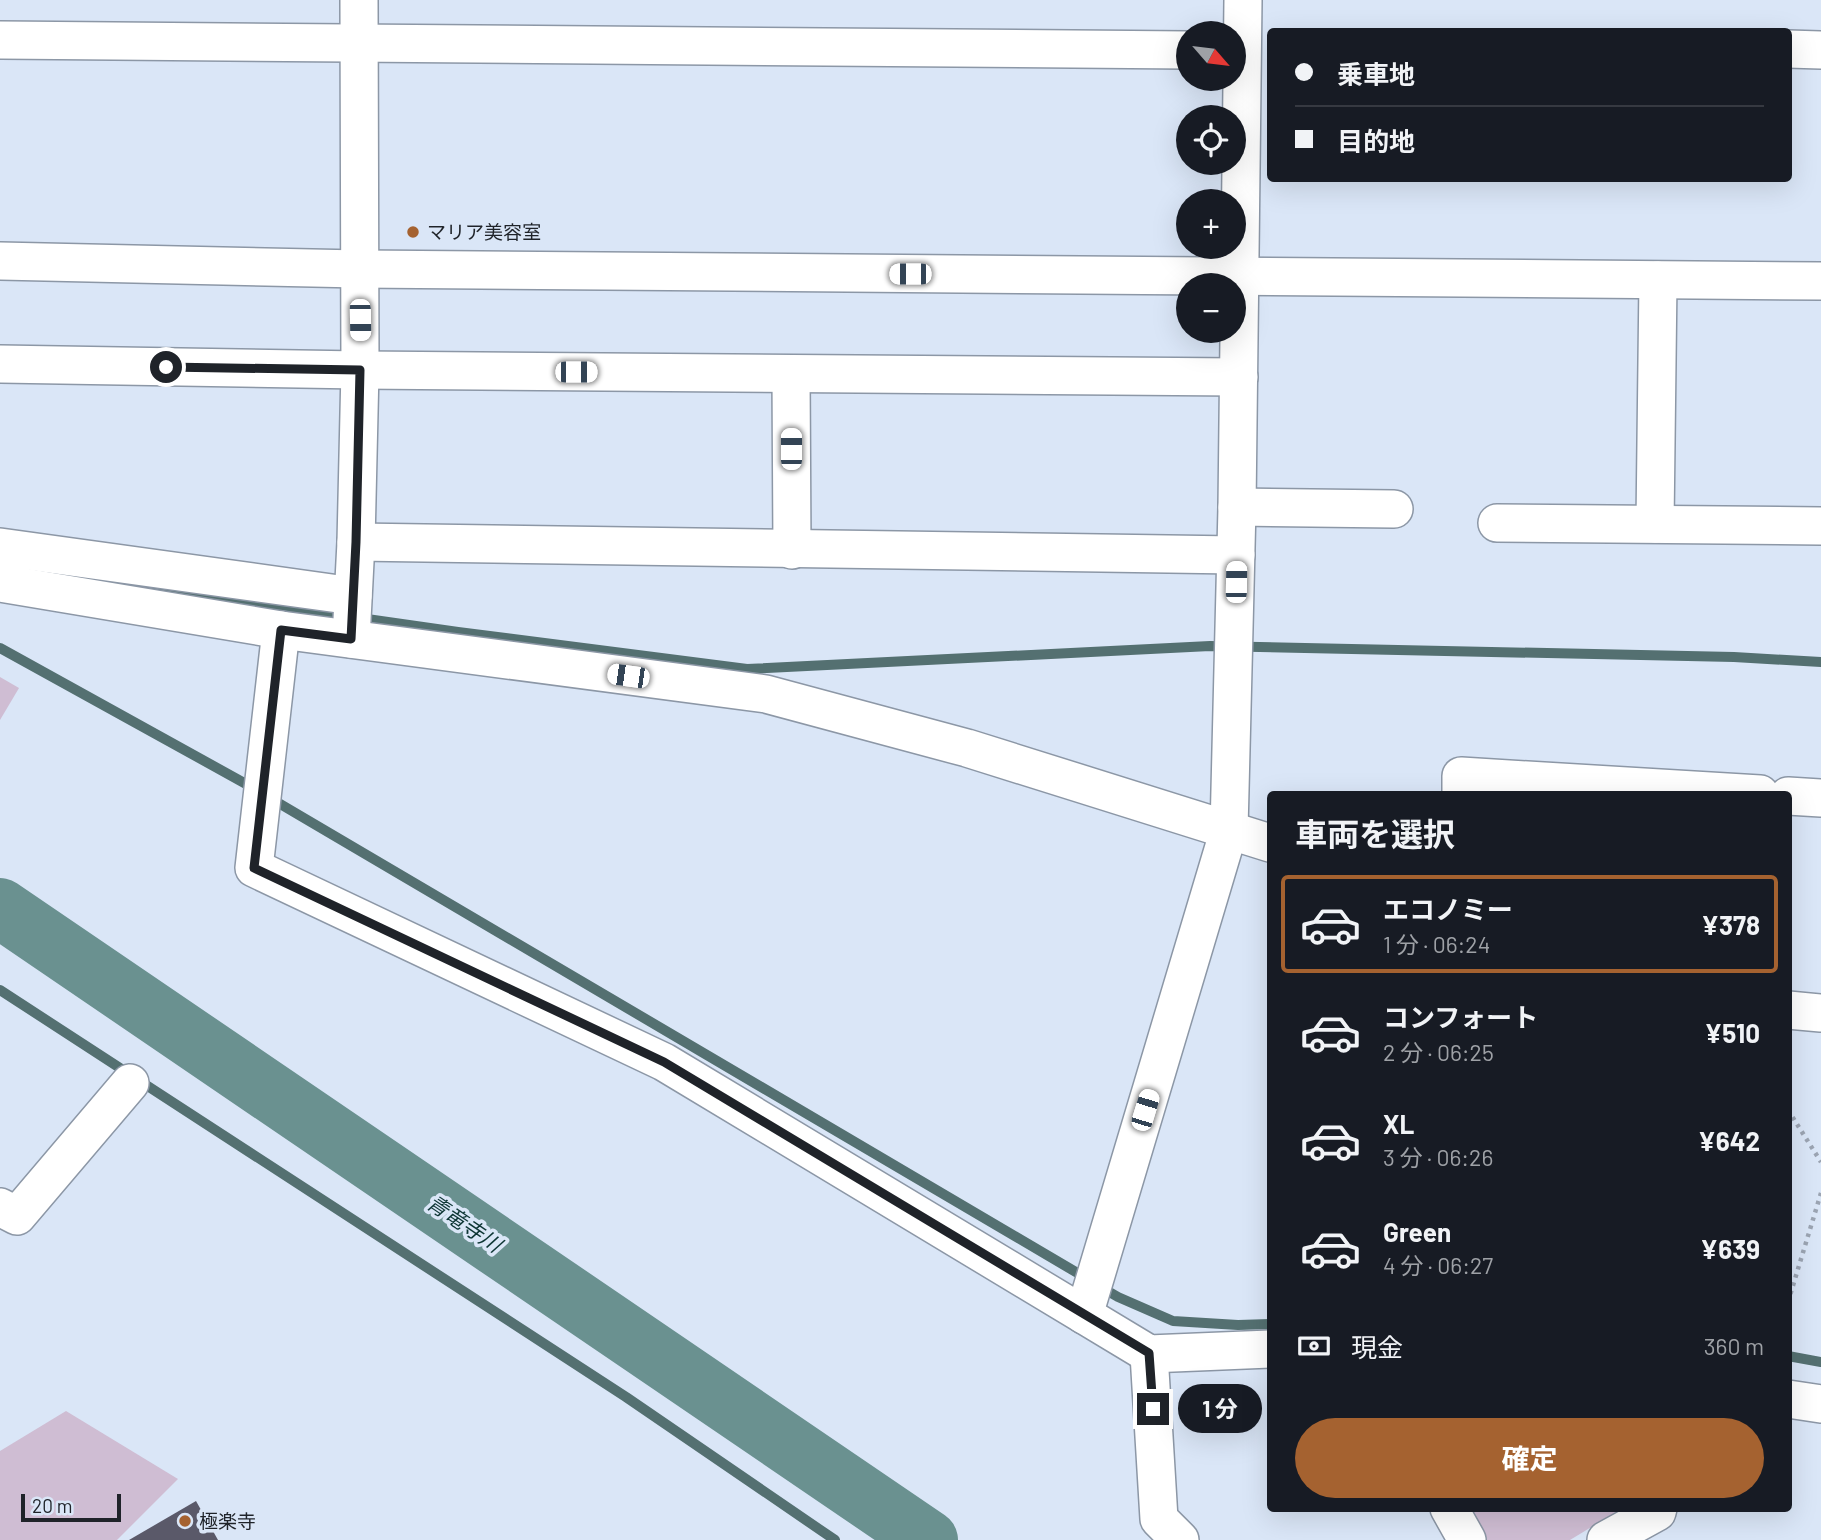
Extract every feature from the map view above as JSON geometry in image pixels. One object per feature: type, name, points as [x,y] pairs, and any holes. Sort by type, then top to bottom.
[{"type":"street","points":[[351,639],[360,370],[359,0]]},
{"type":"street","points":[[1240,273],[1249,51],[1243,0]]},
{"type":"street","points":[[0,40],[1176,50]]},
{"type":"street","points":[[1792,50],[1821,50]]},
{"type":"street","points":[[0,261],[359,269],[1176,276]]},
{"type":"street","points":[[1246,277],[1821,281]]},
{"type":"street","points":[[1655,524],[1658,280]]},
{"type":"street","points":[[1084,1314],[1228,830],[1239,343]]},
{"type":"street","points":[[0,363],[360,370],[1239,377]]},
{"type":"street","points":[[791,374],[792,550]]},
{"type":"street","points":[[1237,507],[1394,509]]},
{"type":"street","points":[[1497,523],[1821,526]]},
{"type":"street","points":[[356,542],[1236,555]]},
{"type":"street","points":[[0,547],[353,596]]},
{"type":"street","points":[[0,583],[281,630],[766,694],[967,748],[1267,842]]},
{"type":"street","points":[[281,630],[254,868],[664,1062],[1149,1353],[1267,1349]]},
{"type":"street","points":[[1461,791],[1461,776],[1710,791]]},
{"type":"street","points":[[1792,796],[1821,798]]},
{"type":"street","points":[[1792,1010],[1821,1013]]},
{"type":"street","points":[[0,1208],[17,1216],[130,1083]]},
{"type":"street","points":[[1149,1353],[1159,1519],[1180,1540]]},
{"type":"street","points":[[1792,1400],[1821,1404]]},
{"type":"street","points":[[1451,1512],[1467,1540]]},
{"type":"street","points":[[1606,1540],[1657,1512]]},
{"type":"path","points":[[1792,1116],[1821,1162]]},
{"type":"path","points":[[1792,1289],[1821,1193]]},
{"type":"shaded area","points":[[0,677],[19,688],[0,720]]},
{"type":"shaded area","points":[[66,1411],[178,1479],[117,1540],[0,1540],[0,1451]]},
{"type":"shaded area","points":[[1466,1512],[1616,1512],[1570,1540],[1483,1540]]},
{"type":"building","name":"極楽寺","points":[[196,1501],[218,1540],[129,1540]]},
{"type":"waterway","points":[[80,578],[458,632],[747,669],[1210,646],[1734,657],[1821,662]]},
{"type":"waterway","points":[[0,648],[257,790]]},
{"type":"waterway","points":[[270,798],[1086,1278]]},
{"type":"waterway","name":"青竜寺川","points":[[0,908],[928,1540]]},
{"type":"waterway","points":[[0,990],[626,1397],[835,1540]]},
{"type":"waterway","points":[[1099,1286],[1173,1321],[1267,1324]]},
{"type":"waterway","points":[[1792,1357],[1821,1362]]},
{"type":"place","name":"マリア美容室","points":[[413,232]]},
{"type":"place","name":"極楽寺","points":[[185,1521]]},
{"type":"route","points":[[166,367],[360,370],[351,639],[281,630],[254,868],[664,1062],[1149,1353],[1153,1409]]}]
